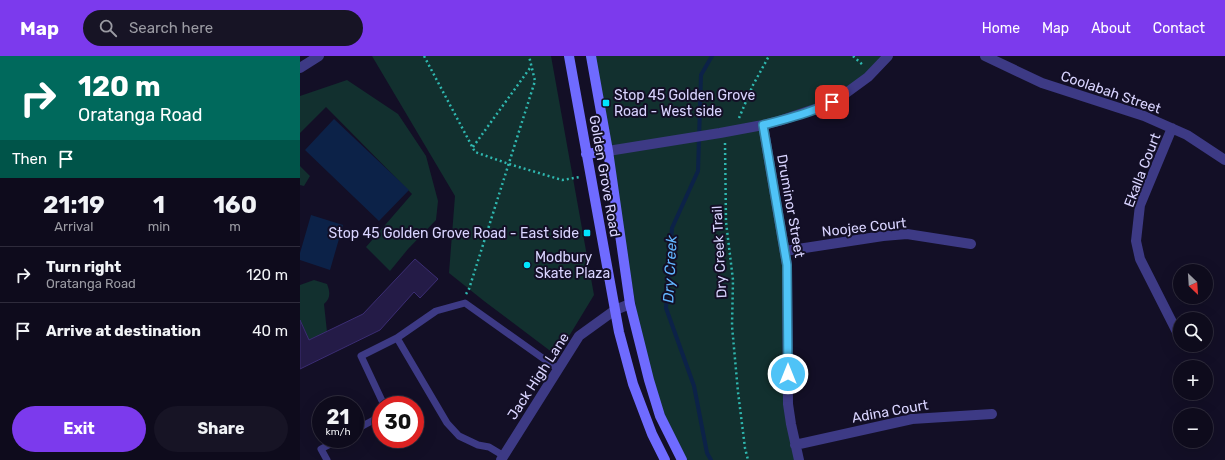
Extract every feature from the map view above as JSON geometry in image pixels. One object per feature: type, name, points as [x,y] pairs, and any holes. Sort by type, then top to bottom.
[{"type":"main road","name":"Golden Grove Road","points":[[569,56],[618,332],[632,384],[652,434],[665,460]]},
{"type":"main road","name":"Golden Grove Road","points":[[591,56],[608,151],[630,304],[649,380],[660,416],[682,460]]},
{"type":"main road","points":[[586,154],[608,151]]},
{"type":"street","points":[[300,68],[319,56]]},
{"type":"street","points":[[608,151],[723,133],[763,125],[821,107],[842,96],[868,77],[888,56]]},
{"type":"street","name":"Coolabah Street","points":[[985,56],[1042,83],[1144,116],[1187,134],[1225,160]]},
{"type":"street","name":"Druminor Street","points":[[763,125],[787,265],[788,404],[799,460]]},
{"type":"street","name":"Ekalla Court","points":[[1172,128],[1140,205],[1136,241],[1140,259],[1173,324]]},
{"type":"street","name":"Noojee Court","points":[[785,251],[883,236],[907,234],[971,244]]},
{"type":"street","name":"Jack High Lane","points":[[502,458],[579,336],[615,310],[630,304]]},
{"type":"street","name":"Adina Court","points":[[795,445],[912,419],[992,414]]},
{"type":"lane","points":[[380,396],[361,356],[397,338],[436,311],[465,303],[558,370]]},
{"type":"lane","points":[[397,338],[447,423],[459,436],[478,445],[489,447],[502,458]]},
{"type":"lane","points":[[323,448],[321,449],[327,460]]},
{"type":"path","points":[[424,56],[476,152],[562,180],[590,174]]},
{"type":"path","points":[[460,305],[469,289],[535,81],[529,56]]},
{"type":"path","points":[[723,133],[738,123],[753,85],[770,56]]},
{"type":"path","points":[[473,147],[531,68]]},
{"type":"path","name":"Dry Creek Trail","points":[[723,133],[726,222],[733,280],[732,326],[739,399],[745,448],[748,460]]},
{"type":"green space","points":[[372,56],[551,56],[594,295],[557,356],[449,273],[455,196]]},
{"type":"green space","points":[[591,56],[883,56],[842,96],[763,125],[787,265],[788,404],[799,460],[682,460],[649,380]]},
{"type":"green space","points":[[347,80],[398,114],[426,156],[438,201],[436,220],[408,249],[390,271],[366,247],[412,194],[326,107],[300,133],[300,96]]},
{"type":"green space","points":[[300,166],[310,176],[304,186],[300,185]]},
{"type":"green space","points":[[314,280],[327,284],[329,290],[329,297],[324,304],[327,332],[309,340],[300,320],[300,285]]},
{"type":"water","points":[[334,119],[409,190],[379,221],[305,150]]},
{"type":"water","points":[[311,215],[343,225],[330,270],[300,260],[300,253]]},
{"type":"building","points":[[415,259],[438,279],[420,298],[414,292],[380,330],[300,369],[300,320],[309,340],[363,314]]},
{"type":"waterway","name":"Dry Creek","points":[[711,460],[707,453],[694,386],[666,308],[672,228],[698,171],[701,75],[712,56]]},
{"type":"place","name":"Stop 45 Golden Grove Road - West side","points":[[606,103]]},
{"type":"place","name":"Stop 45 Golden Grove Road - East side","points":[[587,233]]},
{"type":"place","name":"Modbury Skate Plaza","points":[[527,265]]},
{"type":"route","points":[[788,374],[787,265],[763,125],[779,121],[832,102]]}]
